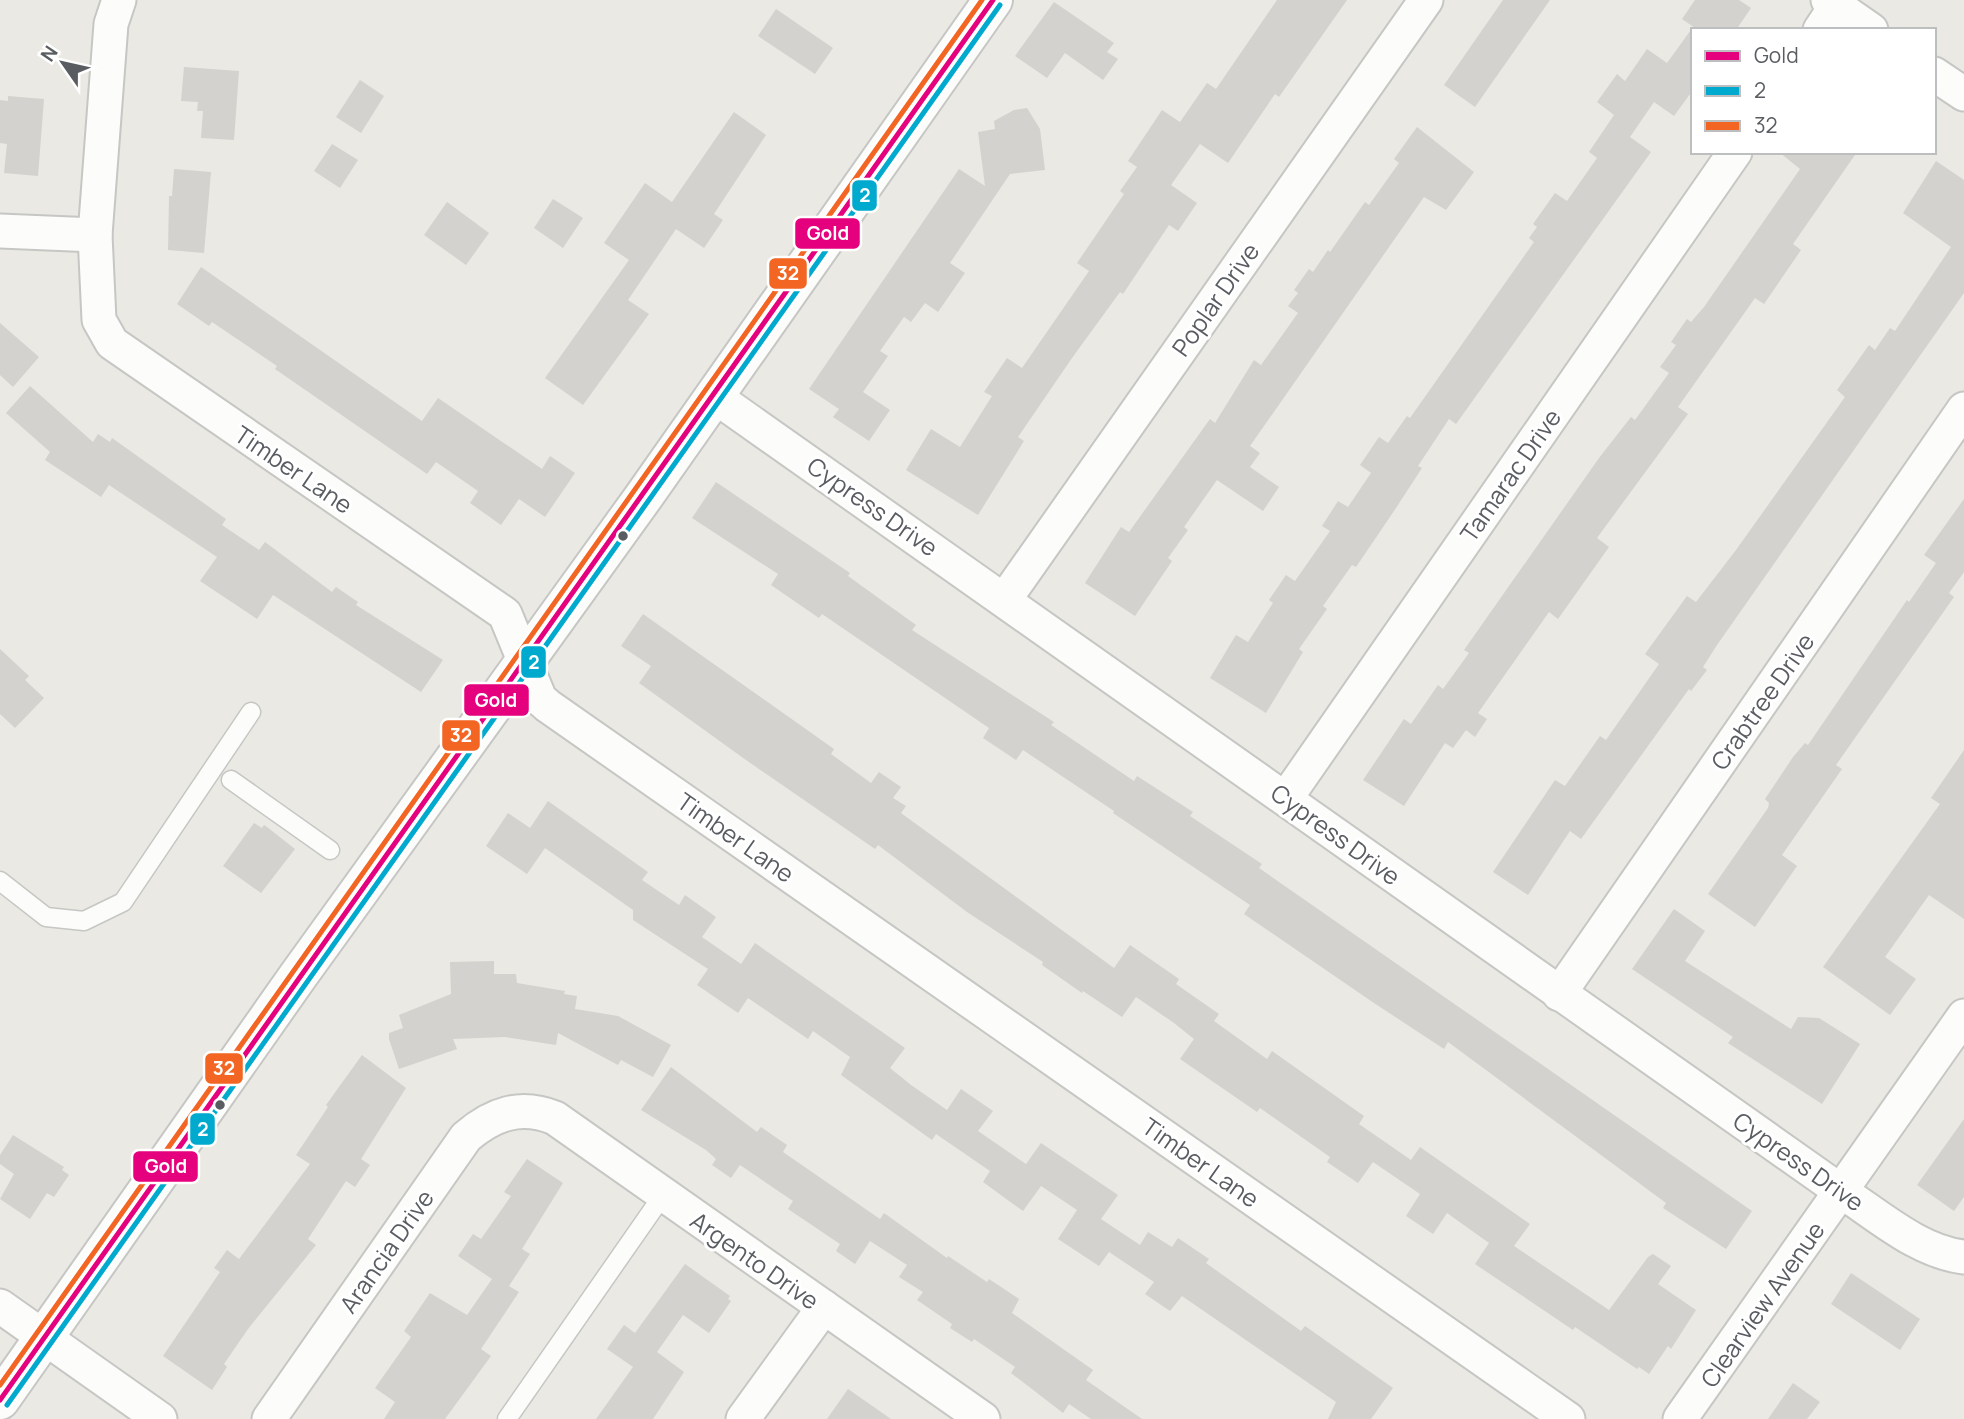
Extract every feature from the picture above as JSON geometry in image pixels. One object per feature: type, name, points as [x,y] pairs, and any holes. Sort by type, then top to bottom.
[{"type":"main road","points":[[0,1400],[993,0]]},
{"type":"street","name":"Timber Lane","points":[[119,0],[111,24],[95,236],[99,320],[112,342],[505,614],[540,699],[548,706],[1568,1419]]},
{"type":"street","name":"Poplar Drive","points":[[1004,599],[1426,0]]},
{"type":"street","points":[[1828,12],[1866,28]]},
{"type":"street","points":[[1936,75],[1964,94]]},
{"type":"street","name":"Tamarac Drive","points":[[1286,798],[1734,154]]},
{"type":"street","points":[[0,231],[95,236]]},
{"type":"street","name":"Cypress Drive","points":[[714,396],[1842,1192],[1914,1239],[1951,1255],[1964,1257]]},
{"type":"street","name":"Crabtree Drive","points":[[1559,993],[1964,409]]},
{"type":"street","name":"Clearview Avenue","points":[[1680,1419],[1964,1016]]},
{"type":"street","name":"Argento Drive","points":[[523,1110],[555,1118],[982,1419]]},
{"type":"street","name":"Arancia Drive","points":[[269,1419],[466,1137],[484,1121],[503,1113],[523,1110]]},
{"type":"street","points":[[0,1306],[160,1419]]},
{"type":"street","points":[[743,1419],[824,1307]]},
{"type":"lane","points":[[0,881],[46,917],[84,921],[123,902],[250,712]]},
{"type":"lane","points":[[231,780],[330,850]]},
{"type":"lane","points":[[507,1419],[663,1195]]},
{"type":"building","points":[[1277,0],[1347,0],[1279,97],[1275,94],[1228,163],[1200,144],[1171,185],[1197,203],[1178,231],[1169,225],[1123,294],[1120,292],[1072,358],[1018,437],[1024,441],[978,515],[906,470],[931,429],[960,447],[992,396],[984,392],[1007,358],[1022,368],[1089,271],[1077,263],[1124,194],[1120,191],[1137,167],[1128,161],[1162,110],[1180,122],[1207,83],[1216,89]]},
{"type":"building","points":[[1503,0],[1550,0],[1475,107],[1444,85]]},
{"type":"building","points":[[1695,0],[1739,0],[1751,8],[1737,28],[1695,28],[1682,19]]},
{"type":"building","points":[[1054,2],[1114,43],[1107,52],[1118,59],[1103,80],[1065,53],[1047,78],[1015,56]]},
{"type":"building","points":[[776,9],[833,48],[815,74],[758,36]]},
{"type":"building","points":[[1691,30],[1691,93],[1674,116],[1654,102],[1630,137],[1651,152],[1456,424],[1449,419],[1418,466],[1422,468],[1394,511],[1356,567],[1352,565],[1323,606],[1327,609],[1299,649],[1303,652],[1266,713],[1210,678],[1236,635],[1248,642],[1273,603],[1269,600],[1286,575],[1295,581],[1330,531],[1322,526],[1338,501],[1348,507],[1371,473],[1360,465],[1379,437],[1388,443],[1407,416],[1410,418],[1534,242],[1529,238],[1537,227],[1533,224],[1555,193],[1567,201],[1597,158],[1589,152],[1614,115],[1597,102],[1617,74],[1625,81],[1647,49],[1667,63]]},
{"type":"building","points":[[184,67],[239,71],[234,140],[201,138],[203,111],[197,111],[198,102],[181,101]]},
{"type":"building","points":[[360,80],[384,96],[361,133],[336,117]]},
{"type":"building","points":[[8,96],[44,99],[38,176],[4,173],[7,144],[0,143],[0,100],[8,101]]},
{"type":"building","points":[[1027,108],[1040,129],[1045,170],[1010,174],[950,263],[965,273],[938,312],[925,303],[911,322],[904,317],[880,351],[888,356],[863,392],[890,410],[869,441],[833,417],[839,409],[809,389],[959,169],[985,186],[978,132],[995,129],[994,121],[1014,110]]},
{"type":"building","points":[[734,112],[766,135],[714,214],[723,220],[704,248],[676,229],[628,300],[649,314],[583,405],[545,378],[629,260],[604,243],[645,183],[672,202]]},
{"type":"building","points":[[1417,127],[1474,172],[1446,210],[1424,197],[1250,446],[1260,453],[1250,467],[1279,487],[1263,511],[1217,480],[1184,527],[1188,530],[1168,558],[1172,561],[1135,616],[1085,583],[1121,527],[1129,532],[1210,419],[1215,423],[1254,360],[1261,365],[1298,313],[1288,306],[1298,293],[1294,290],[1309,269],[1313,272],[1328,250],[1330,252],[1365,202],[1369,205],[1399,163],[1394,159]]},
{"type":"building","points":[[332,144],[358,160],[340,188],[314,171]]},
{"type":"building","points":[[1781,154],[1856,154],[1793,244],[1801,250],[1764,304],[1755,298],[1678,407],[1688,414],[1597,538],[1609,547],[1558,619],[1549,612],[1478,713],[1487,719],[1475,737],[1466,730],[1453,748],[1445,743],[1404,806],[1363,780],[1404,719],[1411,724],[1438,685],[1443,689],[1469,653],[1464,650],[1599,458],[1631,417],[1635,420],[1669,373],[1660,367],[1676,345],[1671,342],[1687,319],[1691,322],[1704,307],[1800,169]]},
{"type":"building","points":[[1936,161],[1964,180],[1964,293],[1717,645],[1703,667],[1707,670],[1691,691],[1689,689],[1581,839],[1570,831],[1528,895],[1493,872],[1555,780],[1565,786],[1600,736],[1606,740],[1659,664],[1645,654],[1687,596],[1696,602],[1736,550],[1845,397],[1837,390],[1869,345],[1875,350],[1890,328],[1895,331],[1951,247],[1903,213]]},
{"type":"building","points":[[174,169],[211,172],[204,253],[168,250],[169,196],[172,196]]},
{"type":"building","points":[[553,199],[583,218],[563,248],[534,228]]},
{"type":"building","points":[[447,202],[489,233],[466,265],[424,235]]},
{"type":"building","points":[[201,267],[422,421],[438,398],[542,469],[550,456],[575,473],[545,517],[519,499],[501,525],[470,503],[478,491],[436,462],[427,474],[275,369],[277,366],[212,322],[209,326],[177,304]]},
{"type":"building","points":[[0,323],[39,357],[13,387],[0,375]]},
{"type":"building","points":[[30,386],[93,442],[98,434],[110,442],[112,438],[226,519],[222,525],[259,550],[265,542],[332,592],[336,587],[358,602],[356,605],[443,660],[421,692],[273,595],[257,619],[200,581],[217,557],[109,485],[101,497],[45,460],[50,452],[6,413]]},
{"type":"building","points":[[716,482],[850,573],[848,576],[916,625],[912,630],[1054,722],[1051,725],[1134,781],[1137,776],[1193,812],[1190,816],[1262,864],[1259,868],[1752,1211],[1726,1249],[1663,1208],[1666,1203],[1448,1042],[1444,1049],[1371,1001],[1244,914],[1250,905],[1023,750],[1016,760],[983,738],[989,728],[822,614],[819,618],[771,585],[778,574],[692,518]]},
{"type":"building","points":[[1964,499],[1964,572],[1949,593],[1954,597],[1836,765],[1842,769],[1782,855],[1797,866],[1755,927],[1708,894],[1768,808],[1769,803],[1765,799],[1793,757],[1805,743],[1808,745],[1907,600],[1909,602],[1936,563],[1924,555]]},
{"type":"building","points":[[643,614],[834,749],[831,754],[871,783],[879,772],[901,787],[893,798],[906,806],[901,813],[1114,968],[1130,945],[1179,979],[1176,984],[1219,1014],[1214,1021],[1267,1059],[1272,1051],[1364,1116],[1359,1124],[1411,1160],[1420,1147],[1530,1224],[1514,1246],[1609,1310],[1648,1257],[1653,1254],[1671,1266],[1658,1284],[1696,1310],[1671,1349],[1668,1346],[1649,1374],[1639,1367],[1637,1369],[1575,1327],[1573,1330],[1475,1264],[1489,1243],[1447,1213],[1433,1234],[1406,1216],[1420,1194],[1373,1162],[1358,1183],[1327,1162],[1330,1157],[1260,1108],[1257,1112],[1180,1059],[1194,1039],[1174,1023],[1136,997],[1122,1017],[1083,991],[1082,993],[1042,965],[1043,962],[967,912],[878,845],[875,849],[746,760],[639,683],[651,666],[621,646]]},
{"type":"building","points":[[0,649],[29,676],[25,680],[44,698],[15,728],[0,714]]},
{"type":"building","points":[[1964,750],[1964,919],[1929,895],[1885,957],[1916,979],[1890,1015],[1823,967],[1940,804],[1931,798]]},
{"type":"building","points":[[548,801],[648,872],[642,880],[679,905],[685,895],[716,917],[702,937],[741,964],[755,943],[905,1048],[890,1068],[947,1110],[961,1089],[993,1111],[978,1131],[1026,1164],[1041,1143],[1118,1195],[1101,1219],[1140,1245],[1148,1232],[1172,1247],[1178,1238],[1209,1259],[1206,1263],[1301,1331],[1305,1326],[1393,1388],[1371,1419],[1328,1419],[1336,1402],[1182,1296],[1170,1311],[1145,1294],[1154,1282],[1109,1252],[1099,1266],[1058,1239],[1077,1210],[1041,1186],[1023,1211],[983,1182],[990,1171],[936,1134],[932,1140],[841,1075],[850,1057],[813,1031],[808,1039],[748,998],[738,1013],[697,985],[708,969],[633,920],[633,910],[545,848],[527,874],[486,846],[508,813],[530,828]]},
{"type":"building","points":[[254,823],[262,828],[264,825],[295,849],[261,893],[223,866]]},
{"type":"building","points":[[1674,909],[1705,931],[1685,961],[1791,1029],[1798,1017],[1819,1018],[1860,1044],[1822,1104],[1728,1043],[1733,1037],[1632,969]]},
{"type":"building","points":[[494,961],[494,974],[516,974],[517,983],[565,991],[564,994],[577,996],[575,1009],[618,1016],[671,1045],[653,1077],[621,1060],[618,1065],[558,1033],[556,1045],[505,1037],[453,1039],[457,1049],[399,1069],[389,1033],[403,1028],[399,1015],[451,994],[450,962]]},
{"type":"building","points":[[362,1055],[406,1088],[361,1159],[370,1165],[355,1187],[346,1181],[308,1239],[316,1245],[248,1329],[224,1364],[227,1367],[212,1390],[163,1356],[220,1272],[214,1268],[227,1250],[239,1259],[310,1164],[296,1155],[328,1107],[326,1105]]},
{"type":"building","points":[[671,1067],[757,1132],[761,1127],[787,1145],[783,1152],[880,1219],[884,1213],[947,1258],[948,1256],[987,1282],[989,1279],[1019,1299],[1012,1313],[1093,1370],[1086,1380],[1142,1419],[1091,1419],[1069,1404],[1063,1413],[1011,1373],[1015,1367],[974,1339],[972,1342],[950,1328],[952,1324],[917,1300],[923,1292],[899,1277],[907,1265],[870,1241],[855,1264],[836,1251],[840,1244],[788,1209],[793,1201],[740,1165],[731,1178],[712,1165],[716,1159],[706,1150],[641,1110]]},
{"type":"building","points":[[1964,1119],[1964,1197],[1954,1211],[1917,1185]]},
{"type":"building","points":[[13,1135],[64,1167],[62,1170],[69,1175],[54,1197],[47,1193],[30,1219],[0,1199],[14,1174],[0,1164],[0,1155]]},
{"type":"building","points":[[527,1159],[563,1183],[522,1249],[530,1254],[509,1286],[519,1292],[481,1349],[491,1356],[445,1419],[384,1419],[395,1402],[375,1388],[411,1337],[404,1331],[430,1293],[467,1315],[492,1279],[458,1256],[473,1234],[481,1239],[511,1196],[504,1192]]},
{"type":"building","points":[[685,1264],[730,1296],[728,1299],[731,1301],[709,1333],[683,1315],[657,1352],[684,1372],[653,1419],[596,1419],[633,1367],[607,1349],[624,1325],[635,1333]]},
{"type":"building","points":[[1851,1273],[1920,1319],[1900,1350],[1831,1304]]},
{"type":"building","points":[[1793,1383],[1820,1402],[1807,1419],[1768,1419]]},
{"type":"building","points":[[848,1389],[891,1419],[827,1419]]},
{"type":"transit line","name":"32","points":[[0,1385],[982,0]]},
{"type":"transit line","name":"Gold","points":[[0,1400],[993,0]]},
{"type":"transit line","name":"2","points":[[7,1405],[1000,5]]}]
